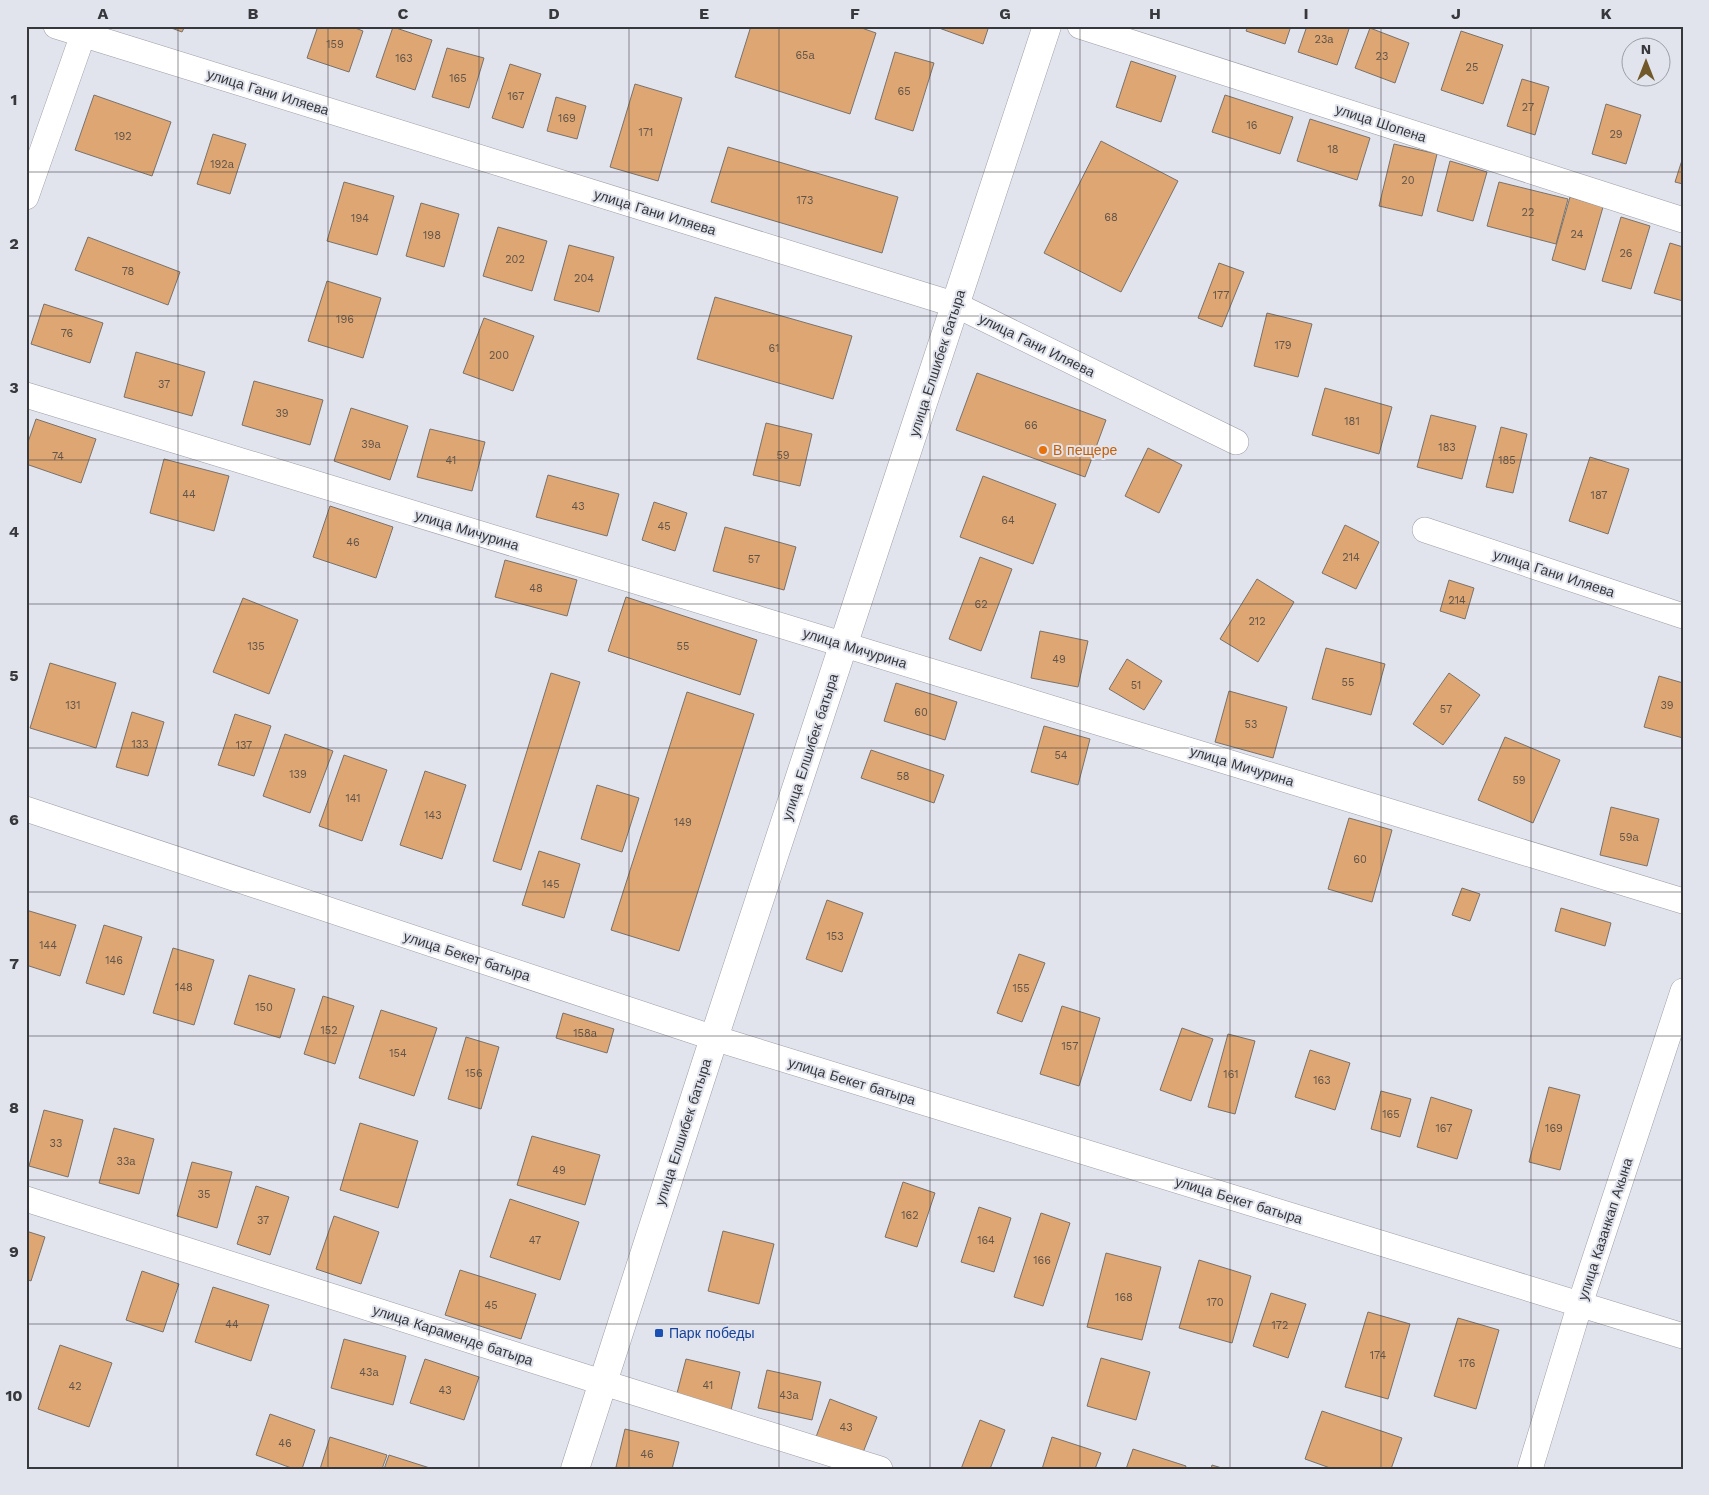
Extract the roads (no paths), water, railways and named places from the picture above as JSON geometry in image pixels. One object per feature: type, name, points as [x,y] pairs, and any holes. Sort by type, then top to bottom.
[{"type":"main road","name":"улица Елшибек батыра","points":[[575,1469],[714,1038],[1047,26]]},
{"type":"street","name":"улица Гани Иляева","points":[[56,26],[85,30],[956,305],[1236,442]]},
{"type":"street","name":"улица Шопена","points":[[1080,26],[1683,220]]},
{"type":"street","points":[[26,197],[85,30]]},
{"type":"street","name":"улица Мичурина","points":[[26,395],[1683,901]]},
{"type":"street","name":"улица Гани Иляева","points":[[1425,530],[1683,616]]},
{"type":"street","name":"улица Бекет батыра","points":[[26,809],[714,1038],[1683,1336]]},
{"type":"street","name":"улица Казанкап Акына","points":[[1530,1469],[1580,1304],[1683,991]]},
{"type":"street","name":"улица Караменде батыра","points":[[26,1199],[880,1469]]},
{"type":"place","name":"В пещере","points":[[1043,450]]},
{"type":"place","name":"Парк победы","points":[[659,1333]]}]
